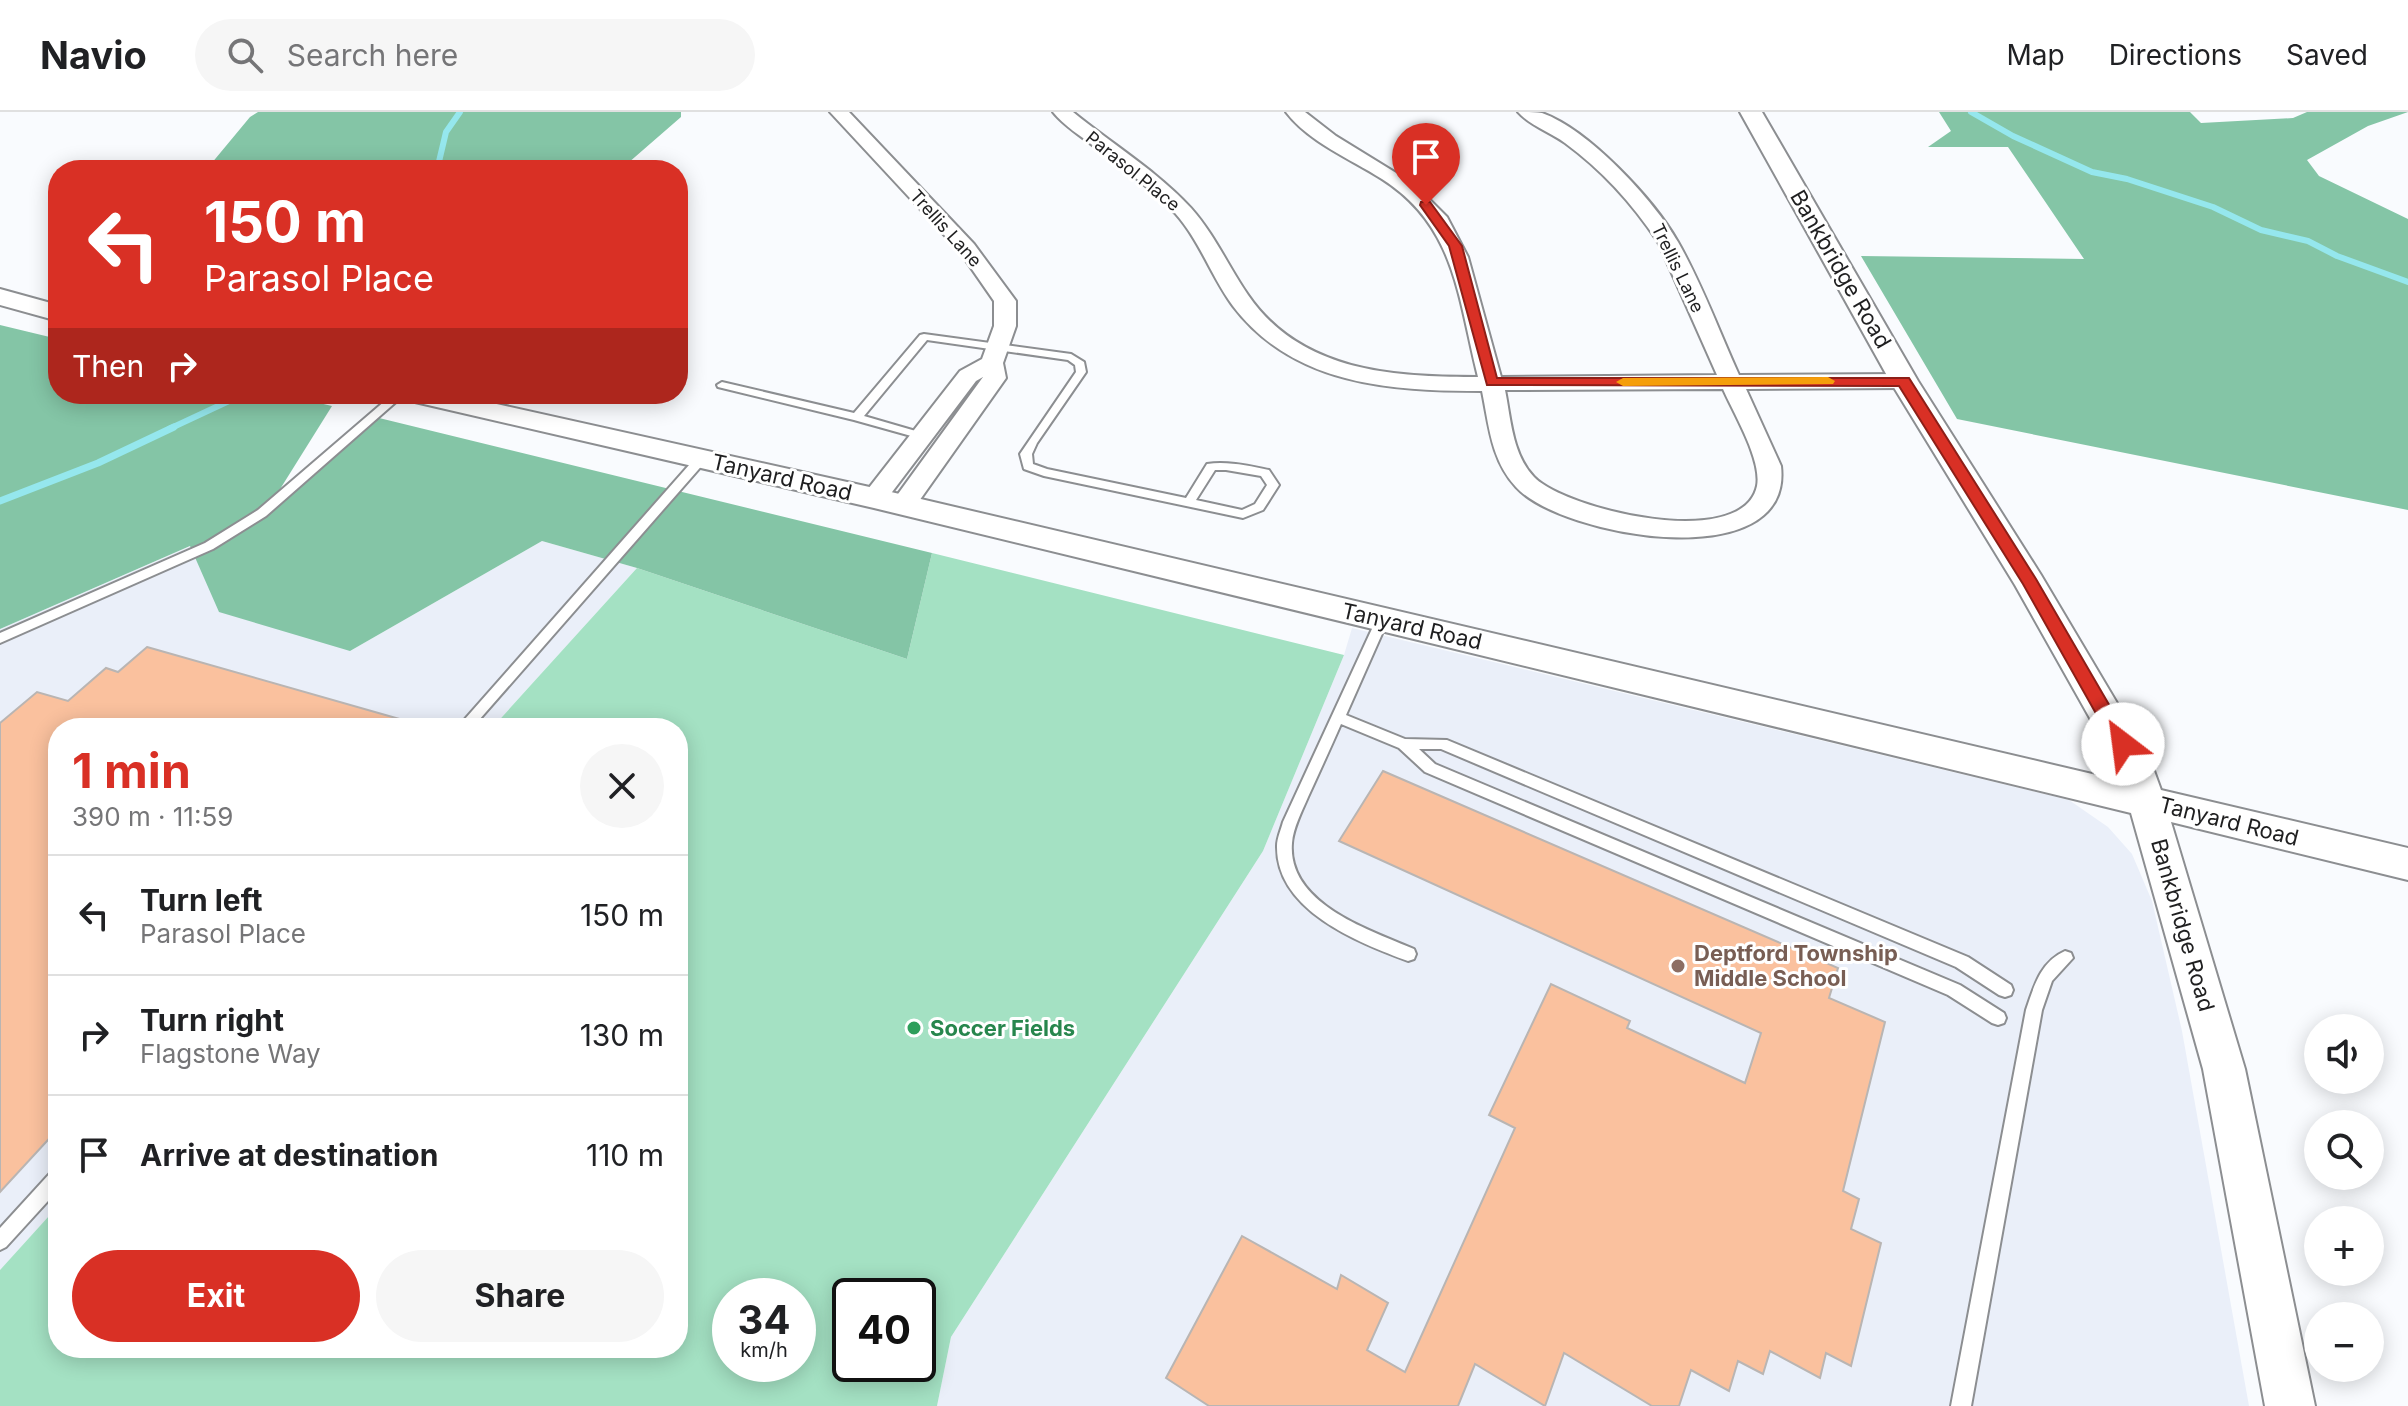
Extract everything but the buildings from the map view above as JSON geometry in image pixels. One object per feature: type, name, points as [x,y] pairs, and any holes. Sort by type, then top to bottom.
[{"type":"street","name":"Trellis Lane","points":[[839,112],[967,248],[1005,301],[1005,326],[994,355],[995,378],[889,501]]},
{"type":"street","name":"Parasol Place","points":[[1062,112],[1177,205],[1197,228],[1240,299],[1279,344],[1330,368],[1372,379],[1420,384],[1904,381]]},
{"type":"street","points":[[1295,112],[1305,123],[1376,165],[1413,192],[1438,218],[1455,246],[1492,382]]},
{"type":"street","name":"Trellis Lane","points":[[1492,382],[1507,455],[1523,481],[1561,505],[1629,523],[1707,530],[1745,518],[1768,497],[1772,482],[1769,466],[1668,242],[1651,214],[1630,190],[1584,149],[1527,112]]},
{"type":"street","name":"Bankbridge Road","points":[[1751,112],[1904,381],[2070,652],[2136,767],[2224,1069],[2290,1406]]},
{"type":"street","points":[[0,297],[48,310]]},
{"type":"street","points":[[889,501],[922,436],[968,376],[994,355]]},
{"type":"street","name":"Tanyard Road","points":[[459,404],[889,501],[2408,864]]},
{"type":"lane","points":[[857,417],[924,337],[994,355],[1048,353],[1071,357],[1080,364],[1081,372],[1026,454],[1028,466],[1189,502],[1250,513],[1259,507],[1273,485],[1265,473],[1226,466],[1211,467],[1189,502]]},
{"type":"lane","points":[[722,385],[922,436]]},
{"type":"lane","points":[[0,638],[209,546],[241,528],[388,404]]},
{"type":"lane","points":[[473,718],[701,459]]},
{"type":"lane","points":[[1383,618],[1290,822],[1284,846],[1290,871],[1302,896],[1323,915],[1408,954]]},
{"type":"lane","points":[[1340,718],[1404,744],[1430,768],[1954,990],[1998,1018]]},
{"type":"lane","points":[[1404,744],[1442,744],[1962,962],[2005,990]]},
{"type":"lane","points":[[1961,1406],[2034,1010],[2045,977],[2065,958]]},
{"type":"lane","points":[[0,1241],[48,1188]]},
{"type":"shaded area","points":[[542,541],[637,568],[501,718],[48,718],[48,1217],[0,1270],[0,629],[191,546],[350,651]]},
{"type":"shaded area","name":"Deptford Township Middle School","points":[[1352,628],[2069,800],[2108,827],[2132,854],[2152,901],[2182,1031],[2249,1406],[937,1406],[951,1337],[1263,851],[1344,655]]},
{"type":"green space","points":[[258,112],[681,112],[681,117],[632,160],[214,160],[250,117]]},
{"type":"green space","points":[[1939,112],[2190,112],[2201,123],[2293,118],[2307,112],[2408,112],[2368,126],[2307,160],[2319,176],[2408,219],[2408,510],[1957,419],[1861,256],[2084,259],[2008,147],[1928,147],[1951,131]]},
{"type":"green space","points":[[0,325],[48,337],[48,404],[332,406],[272,502],[375,417],[932,553],[907,659],[637,568],[542,541],[350,651],[219,612],[190,546],[0,629]]},
{"type":"green space","name":"Soccer Fields","points":[[932,553],[1344,655],[1263,851],[951,1337],[937,1406],[0,1406],[0,1270],[48,1217],[48,1358],[688,1358],[688,718],[501,718],[637,568],[907,659]]},
{"type":"waterway","points":[[439,160],[446,132],[460,112]]},
{"type":"waterway","points":[[1971,112],[2013,136],[2092,172],[2127,179],[2213,207],[2261,230],[2308,241],[2337,256],[2408,282]]},
{"type":"waterway","points":[[169,429],[223,404]]},
{"type":"waterway","points":[[0,501],[98,463],[174,427]]},
{"type":"slow traffic","points":[[1623,382],[1828,381]]},
{"type":"place","name":"Deptford Township Middle School","points":[[1678,966]]},
{"type":"place","name":"Soccer Fields","points":[[914,1028]]},
{"type":"route","points":[[1426,205],[1455,246],[1492,382],[1904,381],[2030,583],[2123,744]]}]
